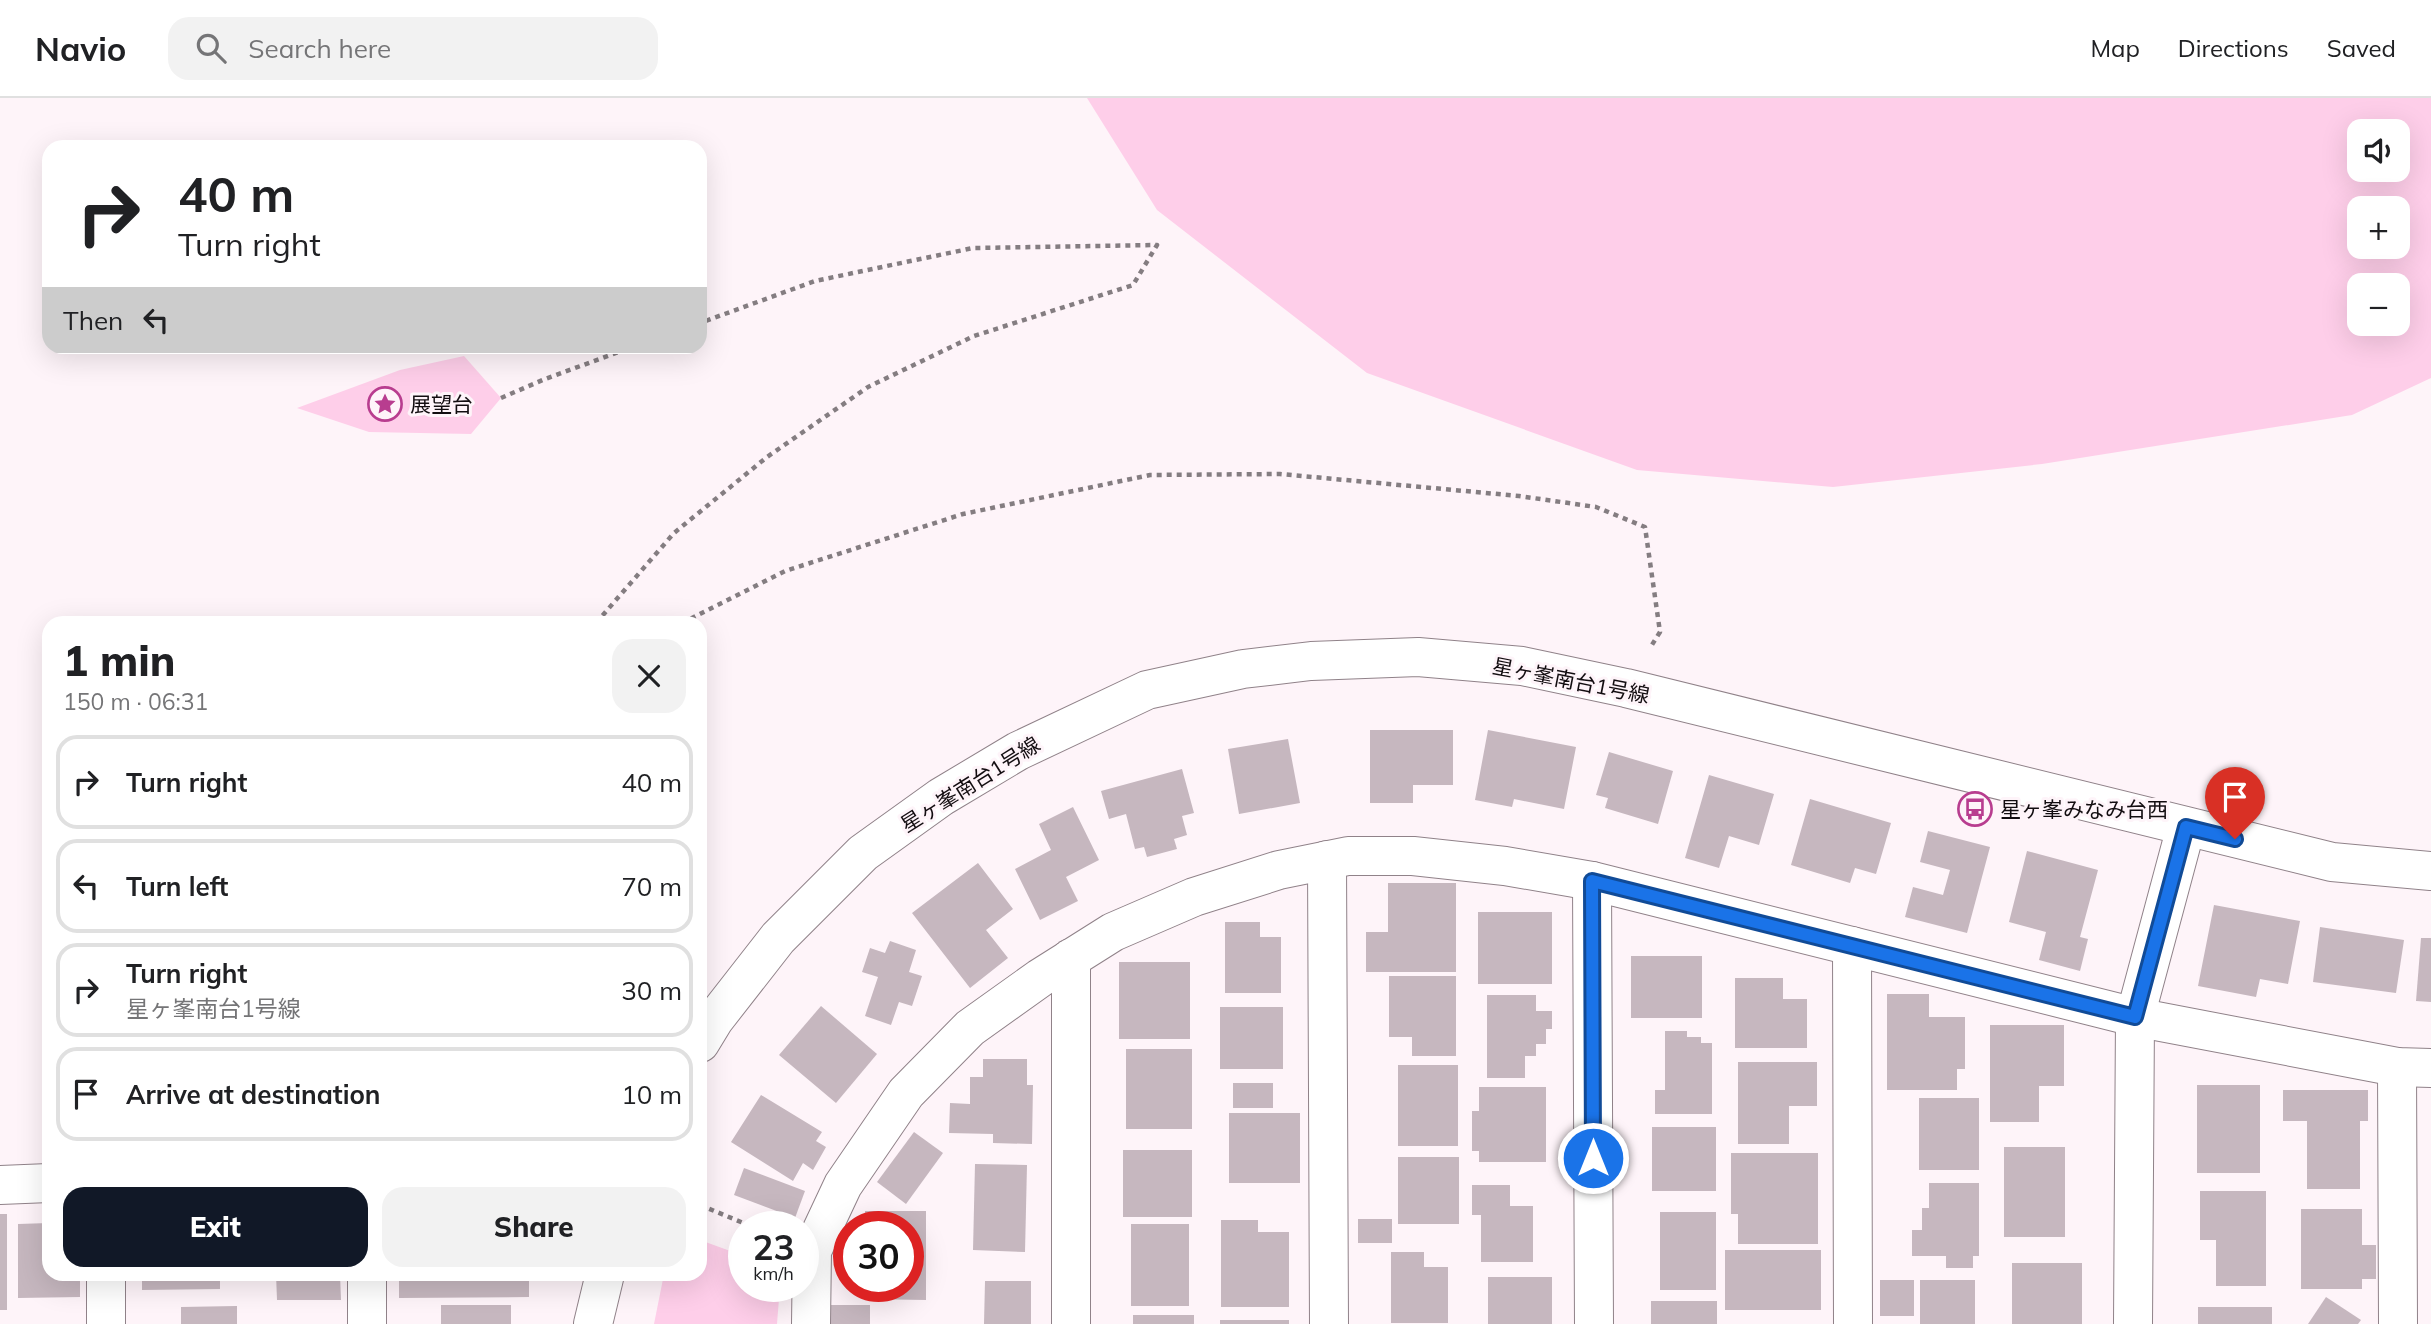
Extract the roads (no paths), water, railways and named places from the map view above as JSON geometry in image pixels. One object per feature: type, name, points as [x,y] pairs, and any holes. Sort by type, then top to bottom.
[{"type":"street","name":"星ヶ峯南台1号線","points":[[707,1032],[778,938],[863,853],[941,797],[1018,751],[1147,690],[1243,669],[1311,661],[1418,657],[1522,666],[1626,688],[2332,862],[2431,871]]},
{"type":"street","points":[[2133,1324],[2135,1017],[2186,827]]},
{"type":"street","points":[[811,1324],[812,1251],[843,1185],[906,1093],[970,1028],[1113,932],[1194,897],[1279,870],[1348,856],[1413,856],[1505,866],[1592,881],[2135,1017],[2414,1068],[2398,1324]]},
{"type":"street","points":[[1327,860],[1329,1324]]},
{"type":"street","points":[[1592,881],[1594,1324]]},
{"type":"street","points":[[1852,946],[1853,1324]]},
{"type":"street","points":[[1071,958],[1071,1324]]},
{"type":"street","points":[[0,1185],[42,1183]]},
{"type":"street","points":[[106,1281],[106,1324]]},
{"type":"street","points":[[367,1281],[367,1324]]},
{"type":"street","points":[[593,1324],[603,1281]]},
{"type":"place","name":"展望台","points":[[385,404]]},
{"type":"place","name":"星ヶ峯みなみ台西","points":[[1975,809]]}]
